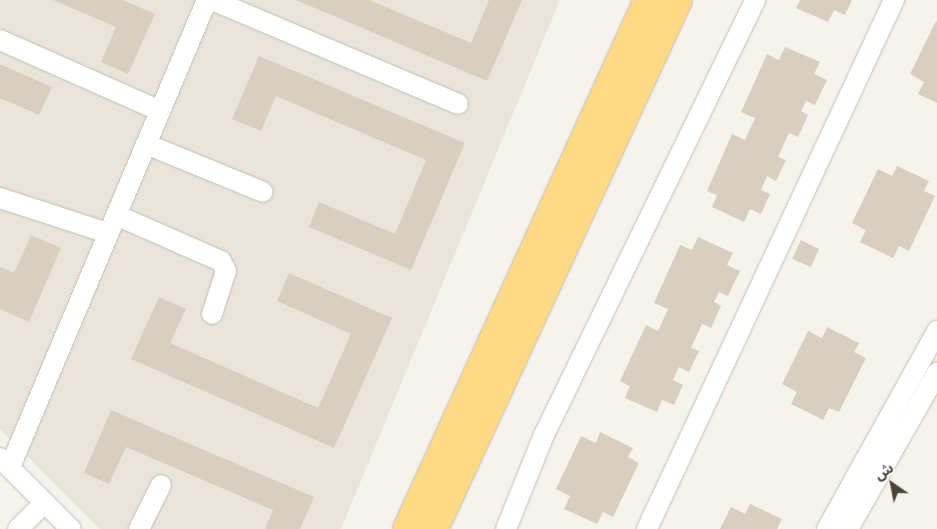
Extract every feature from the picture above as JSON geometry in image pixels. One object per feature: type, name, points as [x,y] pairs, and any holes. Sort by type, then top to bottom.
[{"type":"highway","points":[[407,529],[648,0]]},
{"type":"highway","points":[[434,529],[678,0]]},
{"type":"street","points":[[71,529],[5,462],[116,215],[207,0]]},
{"type":"street","points":[[212,0],[458,104]]},
{"type":"street","points":[[506,529],[544,435],[755,0]]},
{"type":"street","points":[[647,529],[894,0]]},
{"type":"street","points":[[0,40],[160,111]]},
{"type":"street","points":[[146,144],[263,192]]},
{"type":"street","points":[[0,198],[108,233]]},
{"type":"street","points":[[116,215],[226,266],[212,314]]},
{"type":"street","points":[[827,529],[937,331]]},
{"type":"street","points":[[848,529],[937,373]]},
{"type":"street","points":[[139,529],[161,485]]},
{"type":"street","points":[[18,529],[44,503]]},
{"type":"shaded area","points":[[0,0],[560,0],[341,529],[100,529],[0,429]]},
{"type":"building","points":[[53,0],[123,0],[155,14],[128,74],[101,62],[116,27]]},
{"type":"building","points":[[296,0],[369,0],[471,43],[489,0],[522,0],[487,81]]},
{"type":"building","points":[[800,0],[852,0],[845,15],[834,10],[828,22],[796,8]]},
{"type":"building","points":[[936,21],[937,103],[918,94],[924,82],[910,74]]},
{"type":"building","points":[[785,47],[820,62],[814,74],[827,80],[815,105],[806,101],[801,111],[808,115],[798,137],[789,133],[778,157],[786,160],[776,181],[767,176],[761,190],[770,194],[761,214],[750,209],[744,222],[712,207],[717,195],[707,191],[732,134],[745,140],[755,118],[741,112],[767,54],[779,60]]},
{"type":"building","points":[[259,56],[465,143],[411,270],[309,227],[319,202],[395,234],[426,160],[276,96],[261,131],[232,119]]},
{"type":"building","points":[[0,64],[52,87],[39,115],[0,98]]},
{"type":"building","points":[[897,166],[929,181],[924,191],[935,196],[909,251],[899,246],[893,258],[860,242],[866,230],[852,223],[878,169],[892,176]]},
{"type":"building","points":[[31,235],[61,248],[29,322],[0,309],[0,267],[14,273]]},
{"type":"building","points":[[698,237],[733,253],[727,265],[740,271],[728,296],[719,292],[714,302],[721,306],[711,328],[702,324],[691,348],[699,351],[689,372],[679,367],[673,380],[683,385],[674,405],[662,400],[657,412],[625,398],[630,386],[620,381],[646,325],[658,331],[668,309],[654,303],[680,245],[692,250]]},
{"type":"building","points":[[801,240],[819,249],[811,267],[792,259]]},
{"type":"building","points":[[289,273],[392,318],[334,448],[131,359],[159,297],[186,309],[170,343],[318,408],[351,334],[277,301]]},
{"type":"building","points":[[827,327],[859,343],[854,352],[866,358],[839,412],[829,408],[823,420],[791,404],[797,392],[782,384],[808,331],[822,338]]},
{"type":"building","points":[[111,410],[314,497],[300,529],[265,529],[273,510],[126,447],[109,484],[84,473]]},
{"type":"building","points":[[600,432],[633,448],[628,457],[639,463],[613,517],[603,512],[597,524],[564,509],[570,496],[556,489],[581,436],[596,443]]},
{"type":"building","points":[[750,504],[782,519],[777,529],[720,529],[731,507],[745,514]]}]
